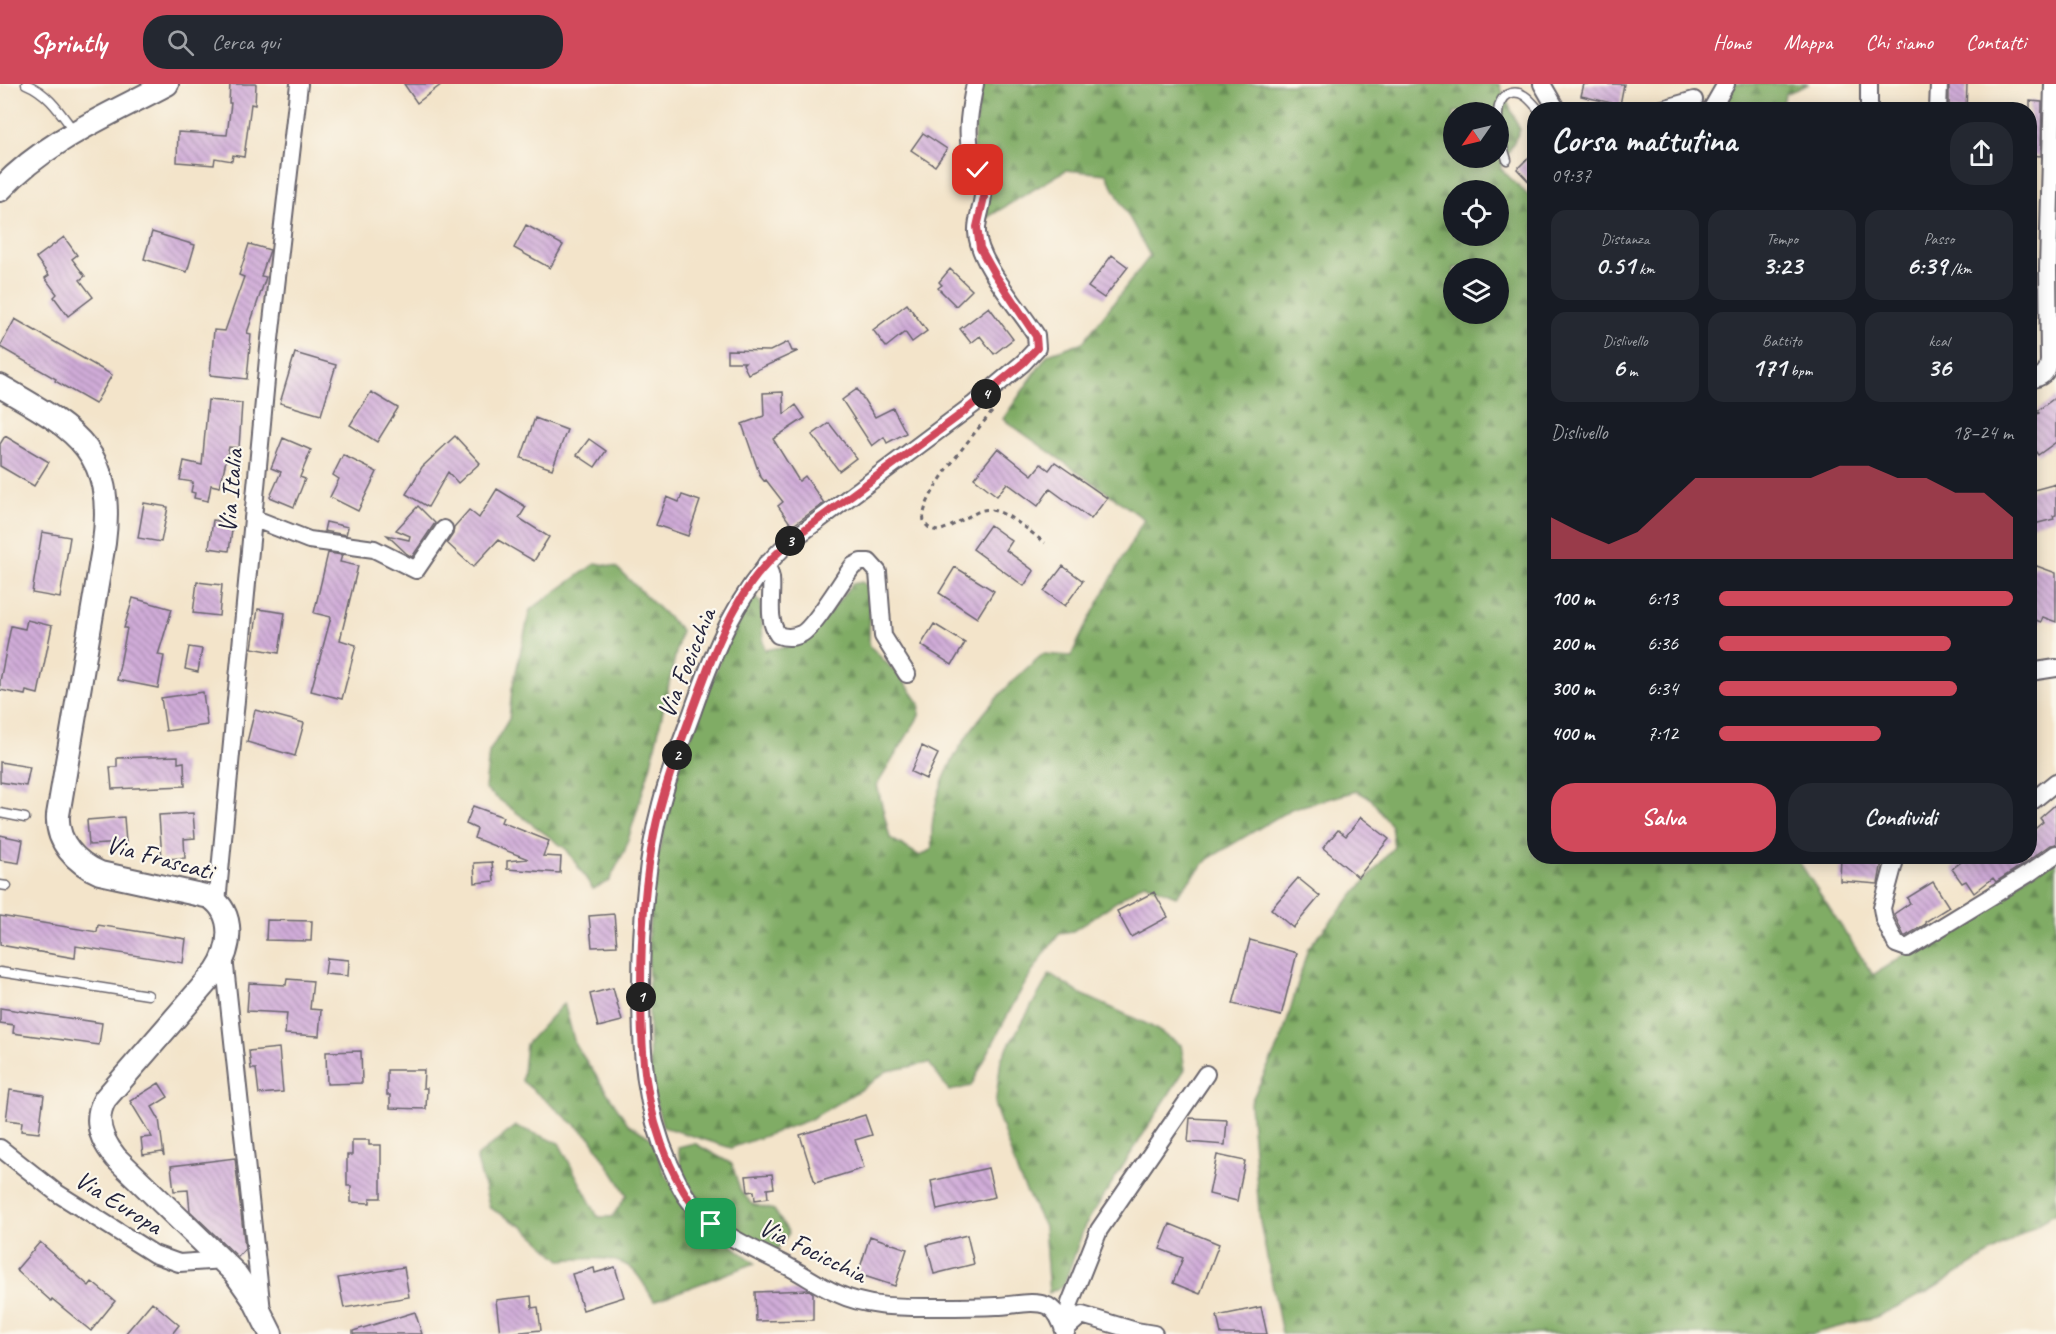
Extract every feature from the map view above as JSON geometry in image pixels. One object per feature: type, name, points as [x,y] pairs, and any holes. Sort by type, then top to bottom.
[{"type":"main road","points":[[0,190],[29,164],[75,133],[167,84]]},
{"type":"main road","name":"Via Frascati","points":[[0,386],[61,423],[78,437],[94,460],[101,476],[106,505],[104,543],[58,815],[59,833],[72,855],[93,870],[114,878],[203,895],[217,903],[226,917],[228,928],[229,939],[224,957],[206,985],[108,1094],[100,1109],[98,1119],[104,1140],[117,1158],[224,1260],[245,1286],[267,1325]]},
{"type":"street","name":"Via Italia","points":[[217,903],[268,348],[299,84]]},
{"type":"street","name":"Via Focicchia","points":[[975,84],[969,126],[971,156],[980,176],[983,191],[982,208],[977,227],[978,240],[988,264],[1036,336],[1037,348],[1023,363],[974,404],[800,533],[766,564],[736,608],[708,670],[665,790],[652,845],[641,931],[642,1046],[647,1091],[653,1118],[682,1190],[704,1218],[738,1242],[833,1291],[862,1303],[895,1307],[1043,1305],[1057,1315],[1066,1332]]},
{"type":"street","points":[[1542,84],[1548,102]]},
{"type":"street","points":[[1686,84],[1695,102]]},
{"type":"street","points":[[1716,102],[1726,84]]},
{"type":"street","points":[[1869,84],[1869,102]]},
{"type":"street","points":[[1938,102],[1939,84]]},
{"type":"street","points":[[2037,377],[2046,372],[2049,362],[2048,268],[2053,84]]},
{"type":"street","points":[[253,518],[309,540],[374,549],[416,570],[444,529]]},
{"type":"street","points":[[766,564],[771,577],[771,620],[778,635],[791,638],[803,634],[852,566],[861,562],[869,562],[878,572],[883,636],[907,674]]},
{"type":"street","points":[[2037,671],[2056,668]]},
{"type":"street","points":[[2037,797],[2056,782]]},
{"type":"street","points":[[1894,864],[1882,903],[1882,913],[1896,944],[1906,948],[2028,874],[2056,854]]},
{"type":"street","points":[[224,957],[267,1325]]},
{"type":"street","points":[[1066,1332],[1070,1303],[1099,1230],[1206,1074]]},
{"type":"street","name":"Via Europa","points":[[0,1148],[64,1198],[163,1259],[189,1264],[224,1260]]},
{"type":"street","points":[[1066,1332],[1082,1315],[1154,1334]]},
{"type":"lane","points":[[26,84],[48,98],[75,133]]},
{"type":"lane","points":[[1500,102],[1510,93],[1520,93],[1538,102]]},
{"type":"lane","points":[[0,813],[25,818]]},
{"type":"lane","points":[[0,972],[148,995]]},
{"type":"path","points":[[996,408],[943,476],[928,500],[923,518],[925,524],[931,530],[938,531],[979,511],[991,508],[1000,511],[1045,543]]},
{"type":"green space","points":[[981,84],[1499,84],[1507,102],[1443,102],[1443,168],[1500,168],[1527,194],[1527,864],[1801,864],[1873,975],[2056,858],[2056,1213],[1929,1291],[1876,1317],[1812,1334],[1282,1334],[1260,1222],[1250,1104],[1283,1035],[1308,948],[1394,847],[1391,826],[1371,799],[1357,791],[1291,809],[1208,859],[1176,896],[1144,883],[1073,931],[1060,933],[1034,969],[971,1086],[949,1091],[929,1063],[887,1071],[809,1120],[731,1148],[663,1127],[650,1083],[648,939],[654,873],[678,770],[725,646],[754,597],[761,603],[765,650],[793,645],[814,633],[852,584],[862,582],[870,588],[869,645],[904,681],[920,704],[919,716],[877,785],[890,838],[920,856],[932,849],[933,820],[939,793],[964,740],[1001,693],[1043,654],[1071,656],[1144,519],[1003,419],[1048,354],[1083,342],[1150,256],[1106,174],[1066,170],[983,220],[973,146]]},
{"type":"green space","points":[[1719,84],[1809,84],[1785,94],[1783,102],[1709,102]]},
{"type":"green space","points":[[1509,106],[1520,130],[1509,151]]},
{"type":"green space","points":[[596,563],[616,567],[681,630],[651,764],[625,850],[609,881],[593,889],[567,850],[485,789],[489,752],[509,719],[512,689],[530,610]]},
{"type":"green space","points":[[1050,974],[1079,993],[1149,1025],[1181,1045],[1185,1069],[1085,1225],[1064,1285],[1049,1293],[1044,1227],[1019,1177],[995,1107],[1001,1059]]},
{"type":"green space","points":[[564,1003],[575,1044],[628,1124],[651,1138],[664,1172],[691,1214],[755,1263],[654,1301],[639,1277],[628,1266],[604,1259],[561,1260],[525,1228],[490,1208],[476,1157],[516,1126],[559,1143],[598,1217],[612,1217],[627,1195],[591,1138],[522,1081],[526,1044]]},
{"type":"green space","points":[[694,1143],[732,1164],[740,1190],[752,1204],[774,1210],[789,1233],[775,1252],[727,1229],[699,1199],[682,1175],[678,1147]]},
{"type":"building","points":[[230,84],[256,84],[255,105],[251,104],[244,157],[233,155],[232,161],[215,158],[214,165],[177,162],[178,132],[227,135],[231,103],[229,103]]},
{"type":"building","points":[[404,84],[442,84],[417,103]]},
{"type":"building","points":[[1584,84],[1624,84],[1621,102],[1607,102],[1581,96]]},
{"type":"building","points":[[1949,84],[1967,84],[1966,102],[1949,102]]},
{"type":"building","points":[[2030,101],[2042,102],[2041,156],[2037,156],[2037,102]]},
{"type":"building","points":[[923,133],[947,149],[935,166],[911,150]]},
{"type":"building","points":[[1527,159],[1527,180],[1517,169]]},
{"type":"building","points":[[526,225],[563,245],[550,268],[514,248]]},
{"type":"building","points":[[152,232],[195,245],[187,272],[144,259]]},
{"type":"building","points":[[64,237],[77,255],[72,259],[85,276],[80,280],[93,297],[68,316],[54,297],[57,294],[45,278],[49,275],[36,258]]},
{"type":"building","points":[[249,244],[270,250],[261,276],[266,277],[247,333],[251,334],[247,379],[210,375],[214,330],[225,331],[244,277],[239,275]]},
{"type":"building","points":[[1112,255],[1128,267],[1104,298],[1088,287]]},
{"type":"building","points":[[950,269],[972,290],[956,306],[938,288],[942,285],[939,282]]},
{"type":"building","points":[[907,304],[927,331],[912,342],[905,332],[886,347],[873,330]]},
{"type":"building","points":[[989,307],[1013,339],[994,354],[980,336],[971,343],[960,329]]},
{"type":"building","points":[[15,319],[112,375],[95,404],[0,347]]},
{"type":"building","points":[[788,342],[792,351],[798,351],[748,374],[743,364],[745,362],[727,362],[727,350],[770,351]]},
{"type":"building","points":[[295,353],[336,365],[321,415],[280,403]]},
{"type":"building","points":[[857,389],[875,417],[893,408],[906,433],[887,443],[884,437],[872,446],[842,400]]},
{"type":"building","points":[[371,392],[398,408],[377,442],[350,425]]},
{"type":"building","points":[[783,392],[784,414],[796,405],[805,418],[773,439],[799,481],[805,476],[824,503],[792,526],[778,506],[783,502],[766,480],[764,481],[760,476],[742,424],[764,416],[763,393]]},
{"type":"building","points":[[2056,397],[2056,442],[2038,455],[2037,415],[2039,413],[2037,411]]},
{"type":"building","points":[[208,400],[242,403],[239,448],[229,447],[220,487],[211,485],[208,501],[194,498],[195,493],[191,492],[193,482],[180,480],[184,461],[202,465]]},
{"type":"building","points":[[535,418],[567,430],[552,469],[521,458]]},
{"type":"building","points":[[829,423],[856,458],[839,471],[812,435]]},
{"type":"building","points":[[5,436],[49,462],[34,486],[0,466],[0,444]]},
{"type":"building","points":[[455,436],[480,463],[458,483],[448,472],[428,507],[406,494],[422,467]]},
{"type":"building","points":[[283,438],[311,450],[300,477],[305,479],[294,507],[270,497],[281,472],[271,468]]},
{"type":"building","points":[[589,439],[606,451],[595,467],[577,455]]},
{"type":"building","points":[[998,448],[1032,475],[1041,464],[1049,470],[1055,462],[1107,498],[1091,519],[1050,489],[1038,506],[1007,483],[997,496],[974,478]]},
{"type":"building","points":[[343,455],[377,472],[358,511],[330,497],[339,479],[333,475]]},
{"type":"building","points":[[2056,484],[2054,519],[2037,523],[2037,489]]},
{"type":"building","points":[[497,489],[526,507],[519,518],[549,537],[534,561],[498,540],[473,567],[447,543],[453,534],[454,527],[469,510],[479,518]]},
{"type":"building","points":[[682,495],[700,501],[688,536],[656,525],[667,497],[679,502]]},
{"type":"building","points":[[144,503],[168,507],[161,542],[138,538]]},
{"type":"building","points":[[418,506],[435,523],[412,557],[387,535],[409,540],[410,536],[396,530]]},
{"type":"building","points":[[213,520],[233,523],[229,551],[209,548]]},
{"type":"building","points":[[326,522],[348,527],[346,535],[324,531]]},
{"type":"building","points":[[990,525],[1012,541],[1006,550],[1034,571],[1024,586],[973,549]]},
{"type":"building","points":[[42,532],[70,537],[60,598],[32,593]]},
{"type":"building","points":[[328,553],[342,555],[340,562],[358,566],[340,640],[356,645],[342,699],[311,691],[331,617],[314,613]]},
{"type":"building","points":[[1063,566],[1083,581],[1065,606],[1044,591]]},
{"type":"building","points":[[2037,566],[2056,573],[2056,622],[2043,617],[2041,622],[2037,621]]},
{"type":"building","points":[[955,567],[994,591],[977,618],[939,593]]},
{"type":"building","points":[[197,582],[222,585],[219,616],[193,613]]},
{"type":"building","points":[[133,598],[172,609],[158,655],[164,656],[158,688],[117,680],[127,628],[124,628]]},
{"type":"building","points":[[258,609],[285,613],[279,653],[252,648]]},
{"type":"building","points":[[27,620],[52,626],[38,694],[26,691],[25,695],[0,690],[11,626],[25,629]]},
{"type":"building","points":[[934,624],[965,643],[952,665],[921,645]]},
{"type":"building","points":[[189,647],[202,649],[198,672],[185,669]]},
{"type":"building","points":[[203,692],[207,725],[166,731],[161,698]]},
{"type":"building","points":[[255,710],[304,723],[295,756],[247,742]]},
{"type":"building","points":[[922,746],[938,754],[926,779],[911,772]]},
{"type":"building","points":[[178,756],[178,763],[184,762],[185,786],[112,789],[110,767],[117,767],[117,758]]},
{"type":"building","points":[[0,762],[30,767],[26,786],[0,782]]},
{"type":"building","points":[[2056,804],[2056,844],[2050,845],[2037,854],[2037,827],[2043,822],[2040,818]]},
{"type":"building","points":[[473,806],[503,817],[501,822],[549,841],[543,856],[561,857],[560,873],[507,869],[507,861],[528,859],[474,838],[477,829],[466,824]]},
{"type":"building","points":[[193,813],[195,838],[184,839],[185,858],[162,859],[159,815]]},
{"type":"building","points":[[124,817],[126,843],[89,845],[87,820]]},
{"type":"building","points":[[1361,817],[1389,839],[1358,877],[1323,848],[1338,830],[1346,836]]},
{"type":"building","points":[[0,835],[23,840],[19,863],[0,860]]},
{"type":"building","points":[[492,862],[494,881],[475,883],[474,863]]},
{"type":"building","points":[[1841,864],[1882,864],[1878,884],[1840,881]]},
{"type":"building","points":[[1959,864],[2023,864],[1996,882],[1993,878],[1974,893],[1966,881],[1962,883],[1952,869]]},
{"type":"building","points":[[1298,878],[1320,896],[1293,928],[1271,909]]},
{"type":"building","points":[[1933,882],[1949,907],[1925,922],[1926,924],[1904,936],[1894,914],[1910,903],[1907,898]]},
{"type":"building","points":[[1154,892],[1168,917],[1131,937],[1117,911]]},
{"type":"building","points":[[614,914],[617,946],[592,947],[589,916]]},
{"type":"building","points":[[0,916],[97,932],[98,925],[186,939],[183,963],[76,946],[75,958],[0,945]]},
{"type":"building","points":[[267,920],[312,921],[311,941],[266,940]]},
{"type":"building","points":[[1250,940],[1297,953],[1281,1016],[1233,1004]]},
{"type":"building","points":[[327,958],[349,960],[348,976],[325,974]]},
{"type":"building","points":[[287,979],[313,981],[310,1009],[321,1010],[319,1036],[285,1034],[287,1013],[247,1011],[249,983],[286,985]]},
{"type":"building","points":[[613,988],[622,1021],[598,1027],[590,994]]},
{"type":"building","points":[[0,1008],[102,1023],[99,1045],[13,1033],[14,1025],[0,1023]]},
{"type":"building","points":[[279,1048],[283,1092],[259,1094],[256,1069],[251,1069],[249,1051]]},
{"type":"building","points":[[361,1051],[362,1083],[327,1084],[326,1052]]},
{"type":"building","points":[[387,1070],[424,1070],[423,1088],[427,1088],[426,1109],[390,1108],[390,1095],[387,1095]]},
{"type":"building","points":[[159,1083],[168,1097],[152,1107],[159,1119],[164,1156],[162,1152],[143,1155],[141,1138],[152,1137],[130,1101]]},
{"type":"building","points":[[10,1090],[44,1095],[39,1133],[21,1131],[22,1122],[6,1120]]},
{"type":"building","points":[[865,1115],[872,1135],[855,1140],[864,1168],[815,1183],[800,1135]]},
{"type":"building","points":[[1190,1118],[1227,1120],[1225,1145],[1188,1142]]},
{"type":"building","points":[[352,1140],[369,1140],[369,1145],[381,1145],[381,1198],[370,1198],[370,1203],[351,1202],[351,1186],[347,1186],[347,1155],[352,1155]]},
{"type":"building","points":[[1217,1155],[1245,1161],[1237,1201],[1209,1194]]},
{"type":"building","points":[[235,1158],[245,1249],[238,1257],[190,1211],[188,1190],[174,1191],[171,1166]]},
{"type":"building","points":[[988,1168],[995,1197],[937,1210],[931,1181]]},
{"type":"building","points":[[772,1174],[774,1188],[767,1189],[768,1198],[755,1200],[754,1191],[748,1192],[746,1176]]},
{"type":"building","points":[[1170,1224],[1219,1244],[1200,1294],[1173,1283],[1183,1258],[1160,1249]]},
{"type":"building","points":[[967,1235],[974,1264],[934,1274],[927,1245]]},
{"type":"building","points":[[870,1236],[907,1249],[895,1286],[858,1274]]},
{"type":"building","points":[[40,1242],[89,1286],[92,1282],[115,1301],[91,1331],[52,1299],[51,1301],[16,1270]]},
{"type":"building","points":[[404,1267],[409,1297],[344,1308],[338,1278]]},
{"type":"building","points":[[615,1267],[624,1297],[583,1310],[572,1274],[594,1268],[595,1273]]},
{"type":"building","points":[[809,1290],[813,1293],[813,1320],[756,1321],[755,1292]]},
{"type":"building","points":[[531,1296],[532,1308],[538,1307],[541,1330],[500,1334],[496,1300]]},
{"type":"building","points":[[152,1302],[179,1325],[172,1334],[125,1334]]},
{"type":"building","points":[[1261,1307],[1267,1334],[1221,1334],[1217,1316]]},
{"type":"building","points":[[415,1312],[422,1334],[353,1334],[353,1331]]},
{"type":"route","points":[[711,1224],[682,1190],[665,1153],[651,1112],[644,1071],[641,931],[649,862],[661,804],[668,778],[727,624],[761,570],[776,553],[800,533],[960,415],[1035,352],[1038,339],[980,248],[977,227],[984,197],[978,170]]}]
